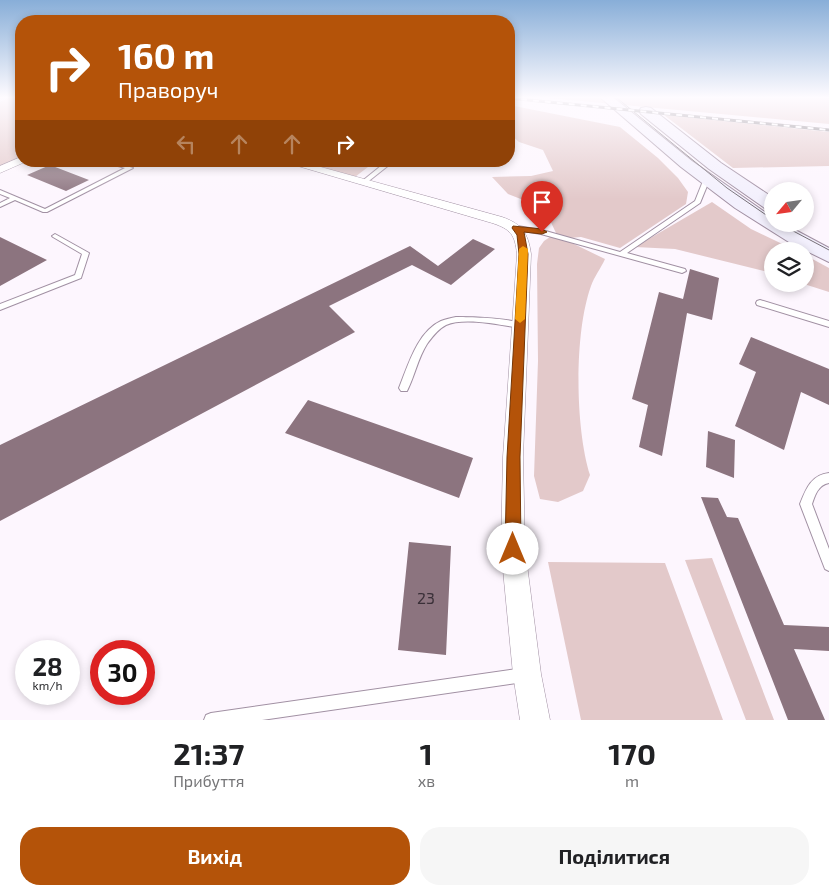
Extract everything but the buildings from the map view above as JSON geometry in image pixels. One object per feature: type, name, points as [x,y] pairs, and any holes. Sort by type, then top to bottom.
[{"type":"main road","points":[[647,132],[706,181],[772,226],[829,256]]},
{"type":"main road","points":[[672,132],[715,166],[764,200]]},
{"type":"main road","points":[[814,230],[829,238]]},
{"type":"street","points":[[0,170],[15,163]]},
{"type":"street","points":[[307,167],[497,220],[516,228],[522,235],[524,254],[513,457],[513,549],[534,720]]},
{"type":"lane","points":[[0,192],[45,211],[130,168],[126,167]]},
{"type":"lane","points":[[364,183],[384,167]]},
{"type":"lane","points":[[621,254],[698,202],[706,181]]},
{"type":"lane","points":[[0,205],[15,198]]},
{"type":"lane","points":[[516,228],[542,232],[682,271]]},
{"type":"lane","points":[[0,307],[78,276],[86,253],[54,236]]},
{"type":"lane","points":[[760,303],[829,324]]},
{"type":"lane","points":[[404,388],[415,358],[426,337],[436,326],[452,319],[463,318],[520,325]]},
{"type":"lane","points":[[829,478],[824,478],[811,489],[806,504],[829,565]]},
{"type":"lane","points":[[211,720],[527,674]]},
{"type":"shaded area","points":[[0,132],[15,132],[15,163],[0,170]]},
{"type":"shaded area","points":[[515,132],[626,132],[658,158],[678,178],[688,192],[686,204],[620,248],[581,237],[570,238],[574,244],[605,259],[592,283],[585,306],[579,354],[578,380],[581,432],[590,475],[583,491],[558,502],[540,499],[534,476],[538,361],[537,264],[539,248],[544,241],[556,233],[547,214],[531,203],[508,194],[492,177],[531,176],[553,171],[543,150],[519,142],[515,138]]},
{"type":"shaded area","points":[[686,132],[829,132],[829,166],[733,168]]},
{"type":"shaded area","points":[[307,167],[368,167],[351,180]]},
{"type":"shaded area","points":[[712,202],[751,229],[778,242],[764,242],[764,271],[675,249],[635,247]]},
{"type":"shaded area","points":[[814,260],[829,268],[829,292],[814,287]]},
{"type":"shaded area","points":[[712,558],[774,720],[746,720],[685,560]]},
{"type":"shaded area","points":[[548,562],[665,563],[723,720],[581,720]]},
{"type":"tram line","points":[[658,132],[727,188],[764,213]]},
{"type":"tram line","points":[[795,232],[829,250]]},
{"type":"slow traffic","points":[[520,319],[523,249]]},
{"type":"route","points":[[513,549],[513,457],[524,254],[522,235],[516,228],[542,232]]}]
